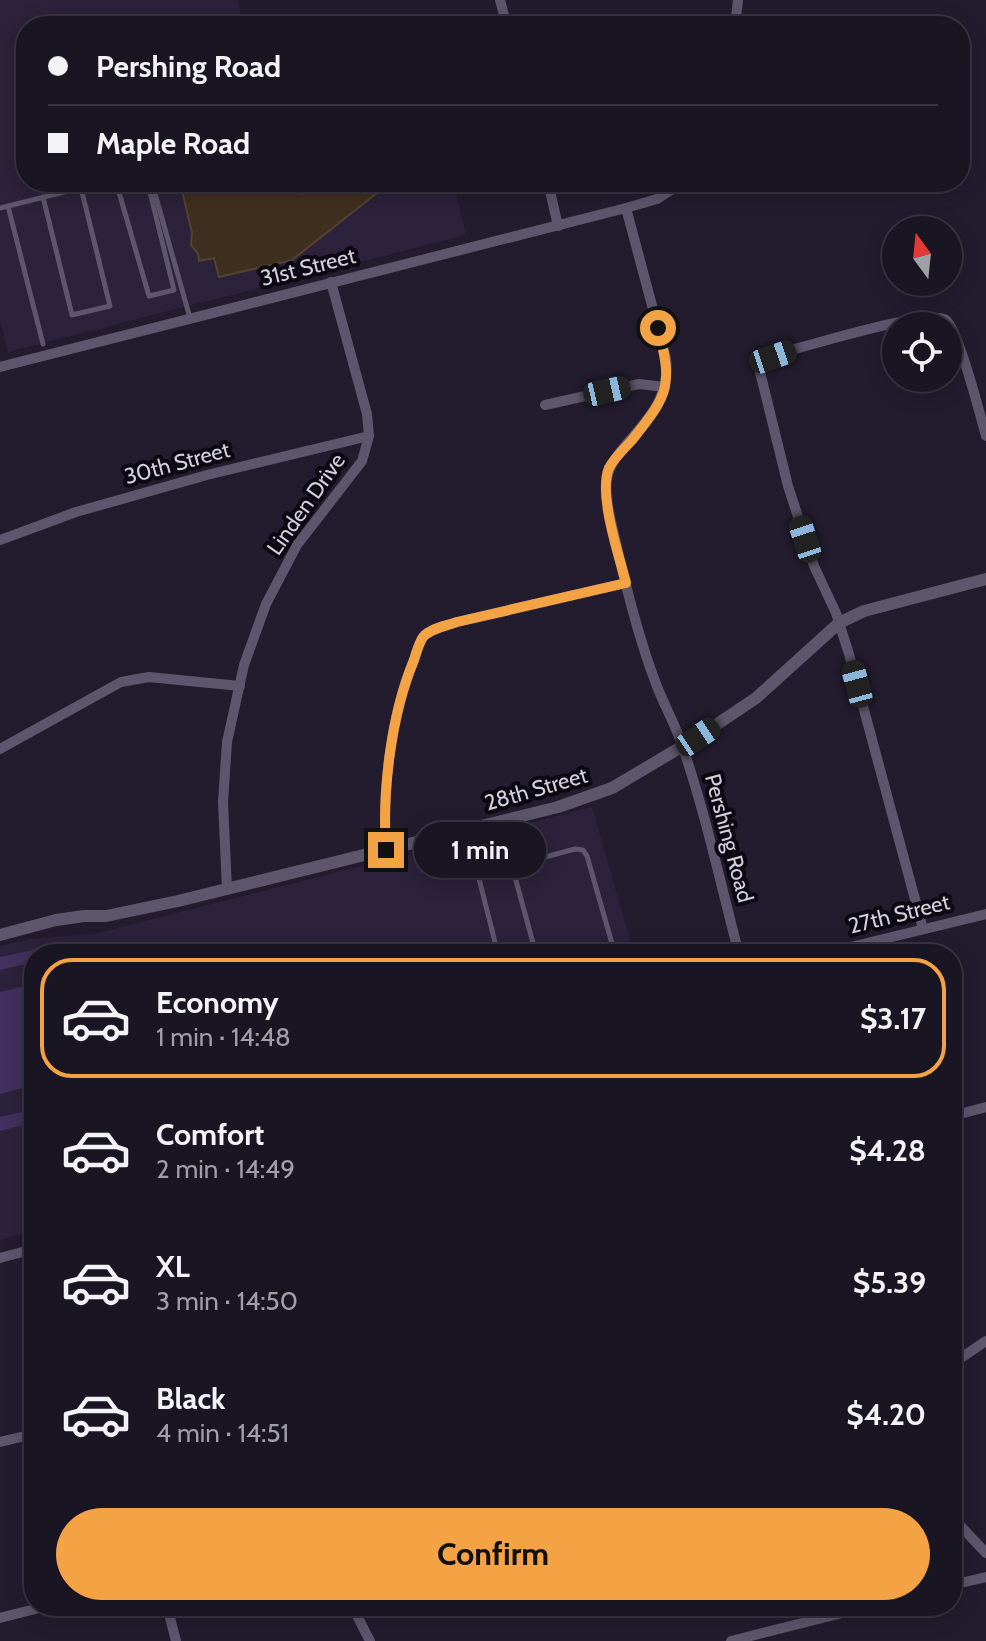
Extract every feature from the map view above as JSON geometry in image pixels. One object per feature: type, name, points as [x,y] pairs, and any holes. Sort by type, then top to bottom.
[{"type":"street","points":[[550,192],[558,226]]},
{"type":"street","points":[[545,405],[639,384],[665,387],[668,377],[666,358],[626,208],[657,199],[668,192]]},
{"type":"street","name":"31st Street","points":[[0,367],[626,208]]},
{"type":"street","name":"Linden Drive","points":[[227,889],[223,802],[227,742],[261,619],[297,545],[362,461],[369,436],[367,414],[331,282]]},
{"type":"street","points":[[923,929],[839,623],[814,566],[797,513],[760,372],[773,357],[791,350],[909,320],[932,316],[943,318],[949,323],[955,338],[986,436]]},
{"type":"street","name":"Pershing Road","points":[[665,387],[651,415],[609,468],[606,486],[609,513],[654,679],[683,746],[736,944]]},
{"type":"street","name":"30th Street","points":[[0,540],[76,512],[192,479],[369,436]]},
{"type":"street","name":"28th Street","points":[[0,935],[56,920],[106,916],[227,889],[558,807],[612,788],[756,698],[839,623],[864,611],[986,579]]},
{"type":"street","points":[[386,850],[387,772],[406,679],[423,638],[431,630],[457,622],[626,583]]},
{"type":"street","points":[[0,749],[121,682],[149,677],[240,686]]},
{"type":"street","name":"27th Street","points":[[862,944],[986,914]]},
{"type":"street","points":[[962,1113],[986,1107]]},
{"type":"street","points":[[0,1258],[24,1252]]},
{"type":"street","points":[[962,1357],[986,1341]]},
{"type":"street","points":[[0,1442],[24,1436]]},
{"type":"street","points":[[962,1528],[986,1553]]},
{"type":"street","points":[[962,1583],[986,1577]]},
{"type":"street","points":[[0,1618],[24,1612]]},
{"type":"street","points":[[170,1616],[176,1641]]},
{"type":"street","points":[[357,1616],[370,1641]]},
{"type":"street","points":[[731,1641],[830,1616]]},
{"type":"lane","points":[[0,208],[64,192]]},
{"type":"lane","points":[[43,197],[72,315],[110,306],[82,192]]},
{"type":"lane","points":[[119,192],[149,296],[174,290],[150,192]]},
{"type":"lane","points":[[155,192],[190,318]]},
{"type":"lane","points":[[8,206],[43,344]]},
{"type":"lane","points":[[466,829],[495,944]]},
{"type":"lane","points":[[478,875],[575,849],[583,850],[612,944]]},
{"type":"lane","points":[[512,866],[533,944]]},
{"type":"shaded area","points":[[0,0],[237,0],[241,16],[16,16],[16,192],[455,192],[466,235],[8,352],[0,320]]},
{"type":"shaded area","points":[[592,807],[631,944],[24,944],[24,1234],[0,1240],[0,946],[30,939],[95,934]]},
{"type":"shaded area","points":[[24,952],[24,964],[0,970],[0,957]]},
{"type":"shaded area","points":[[24,986],[24,1088],[0,1094],[0,992]]},
{"type":"shaded area","points":[[24,1111],[24,1125],[0,1131],[0,1117]]},
{"type":"building","points":[[182,192],[378,192],[292,260],[219,277],[214,258],[199,261],[191,245],[192,233]]},
{"type":"route","points":[[386,850],[387,772],[406,679],[423,638],[431,630],[457,622],[626,583],[609,513],[606,486],[609,468],[651,415],[664,392],[668,377],[658,328]]}]
